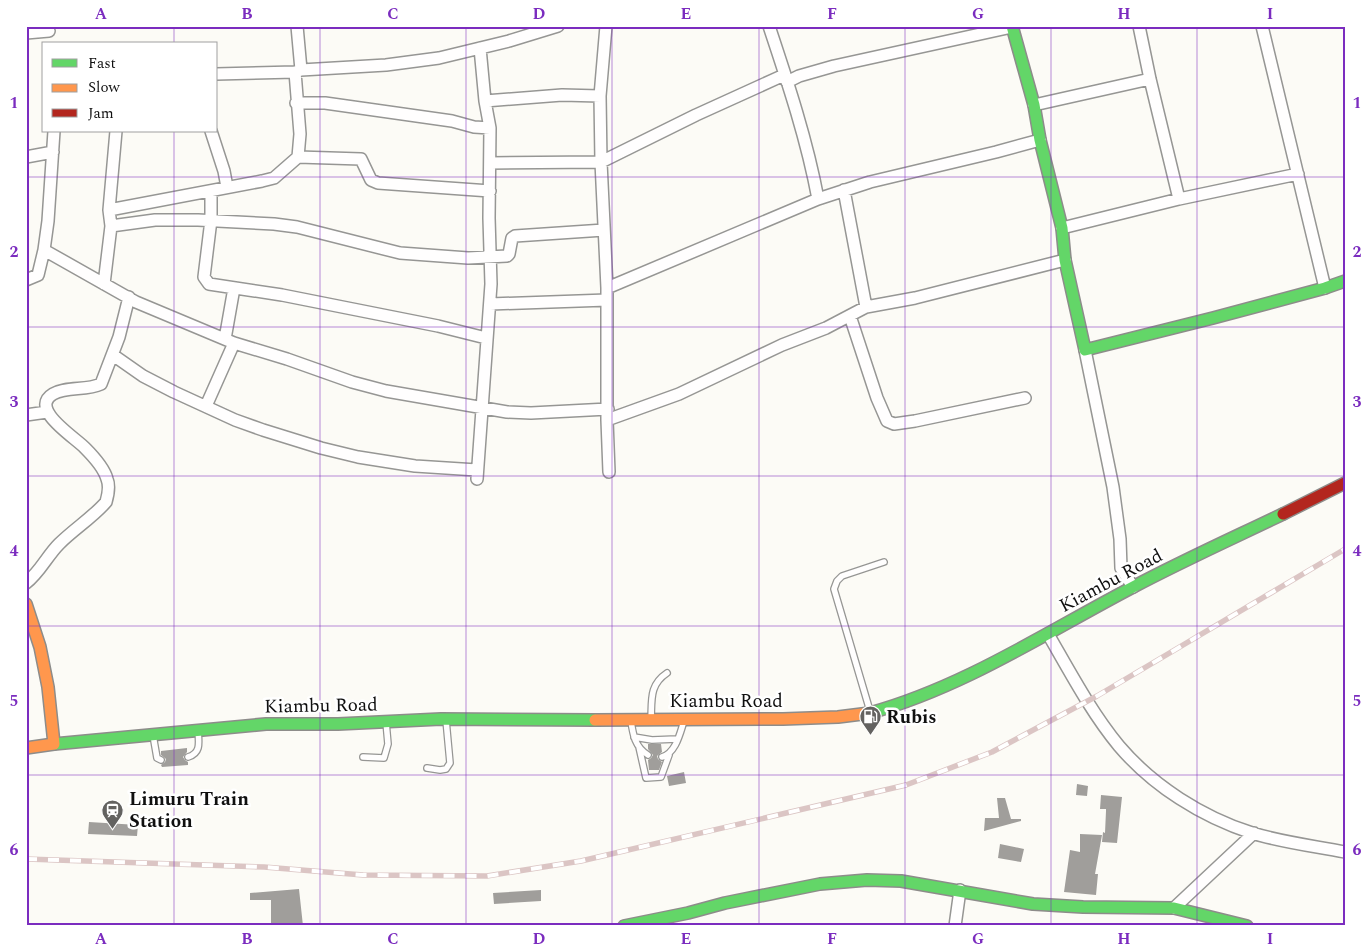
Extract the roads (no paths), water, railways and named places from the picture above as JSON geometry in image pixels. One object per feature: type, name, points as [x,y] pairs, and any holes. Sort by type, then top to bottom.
[{"type":"main road","points":[[1012,27],[1034,105],[1040,140],[1062,228],[1065,260],[1086,350],[1325,288],[1345,281]]},
{"type":"main road","name":"Kiambu Road","points":[[26,748],[266,724],[446,719],[651,720],[811,718],[871,713],[905,703],[947,685],[1048,634],[1133,587],[1345,483]]},
{"type":"main road","points":[[26,604],[40,647],[48,687],[54,744]]},
{"type":"main road","points":[[624,926],[820,884],[867,880],[901,881],[1033,904],[1083,907],[1174,908],[1248,926]]},
{"type":"street","points":[[297,26],[298,71],[296,103],[300,134],[298,157]]},
{"type":"street","points":[[218,74],[298,71],[415,62],[456,55],[558,26]]},
{"type":"street","points":[[606,26],[600,96],[607,294],[609,472]]},
{"type":"street","points":[[769,26],[802,132],[818,199]]},
{"type":"street","points":[[1139,26],[1179,199]]},
{"type":"street","points":[[1262,26],[1325,288]]},
{"type":"street","points":[[490,163],[601,162],[696,115],[786,79],[844,64],[1012,27]]},
{"type":"street","points":[[26,33],[48,29],[50,42]]},
{"type":"street","points":[[113,355],[144,376],[174,392],[236,420],[264,430],[321,448],[358,457],[477,475],[490,304],[490,128],[485,101],[480,48]]},
{"type":"street","points":[[1034,105],[1150,79]]},
{"type":"street","points":[[485,101],[562,95],[600,96]]},
{"type":"street","points":[[296,103],[325,103],[490,128]]},
{"type":"street","points":[[26,280],[38,275],[44,250],[54,132]]},
{"type":"street","points":[[104,284],[111,226],[109,210],[116,132]]},
{"type":"street","points":[[211,132],[224,171],[226,187]]},
{"type":"street","points":[[490,304],[607,294],[818,199],[870,182],[1040,140]]},
{"type":"street","points":[[26,157],[53,152]]},
{"type":"street","points":[[109,210],[274,178],[298,157],[361,158],[371,180],[378,182],[490,190]]},
{"type":"street","points":[[1062,228],[1179,199],[1298,174]]},
{"type":"street","points":[[844,190],[866,307]]},
{"type":"street","points":[[211,191],[211,220],[204,277],[209,284],[282,295],[438,326],[486,338]]},
{"type":"street","points":[[111,226],[155,220],[211,220],[274,224],[297,227],[400,253],[468,258],[507,256],[512,238],[515,236],[604,230]]},
{"type":"street","points":[[44,250],[136,302],[230,341],[360,384],[386,391],[507,412],[607,415],[679,394],[782,345],[826,328],[866,307],[915,298],[1065,260]]},
{"type":"street","points":[[206,406],[230,341],[234,288]]},
{"type":"street","points":[[26,583],[38,572],[58,545],[106,502],[108,480],[86,448],[54,421],[47,412],[46,401],[54,393],[64,390],[93,388],[101,384],[113,355],[127,311],[129,297]]},
{"type":"street","points":[[850,316],[887,421],[894,424],[915,422],[1026,398]]},
{"type":"street","points":[[1086,350],[1113,487],[1120,538],[1121,568],[1133,587]]},
{"type":"street","points":[[26,415],[47,412]]},
{"type":"street","points":[[1048,634],[1099,718],[1120,747],[1132,761],[1164,788],[1187,804],[1230,825],[1254,833],[1345,852]]},
{"type":"street","points":[[1174,908],[1254,833]]},
{"type":"street","points":[[955,926],[960,890]]},
{"type":"lane","points":[[871,713],[834,589],[837,581],[842,576],[884,562]]},
{"type":"lane","points":[[651,720],[654,686],[667,673]]},
{"type":"lane","points":[[427,768],[446,769],[450,763],[446,719]]},
{"type":"lane","points":[[631,720],[646,778],[661,777],[685,719]]},
{"type":"lane","points":[[363,757],[384,758],[388,744],[386,722]]},
{"type":"lane","points":[[188,757],[197,752],[199,747],[198,731]]},
{"type":"lane","points":[[152,735],[156,758],[161,760]]},
{"type":"lane","points":[[634,737],[652,740],[677,739]]},
{"type":"lane","points":[[639,747],[648,755]]},
{"type":"lane","points":[[662,757],[669,754]]},
{"type":"railway","points":[[26,859],[264,867],[363,875],[487,876],[581,861],[906,785],[992,752],[1097,696],[1345,549]]},
{"type":"place","name":"Rubis","points":[[870,736]]},
{"type":"place","name":"Limuru Train Station","points":[[113,829]]}]
